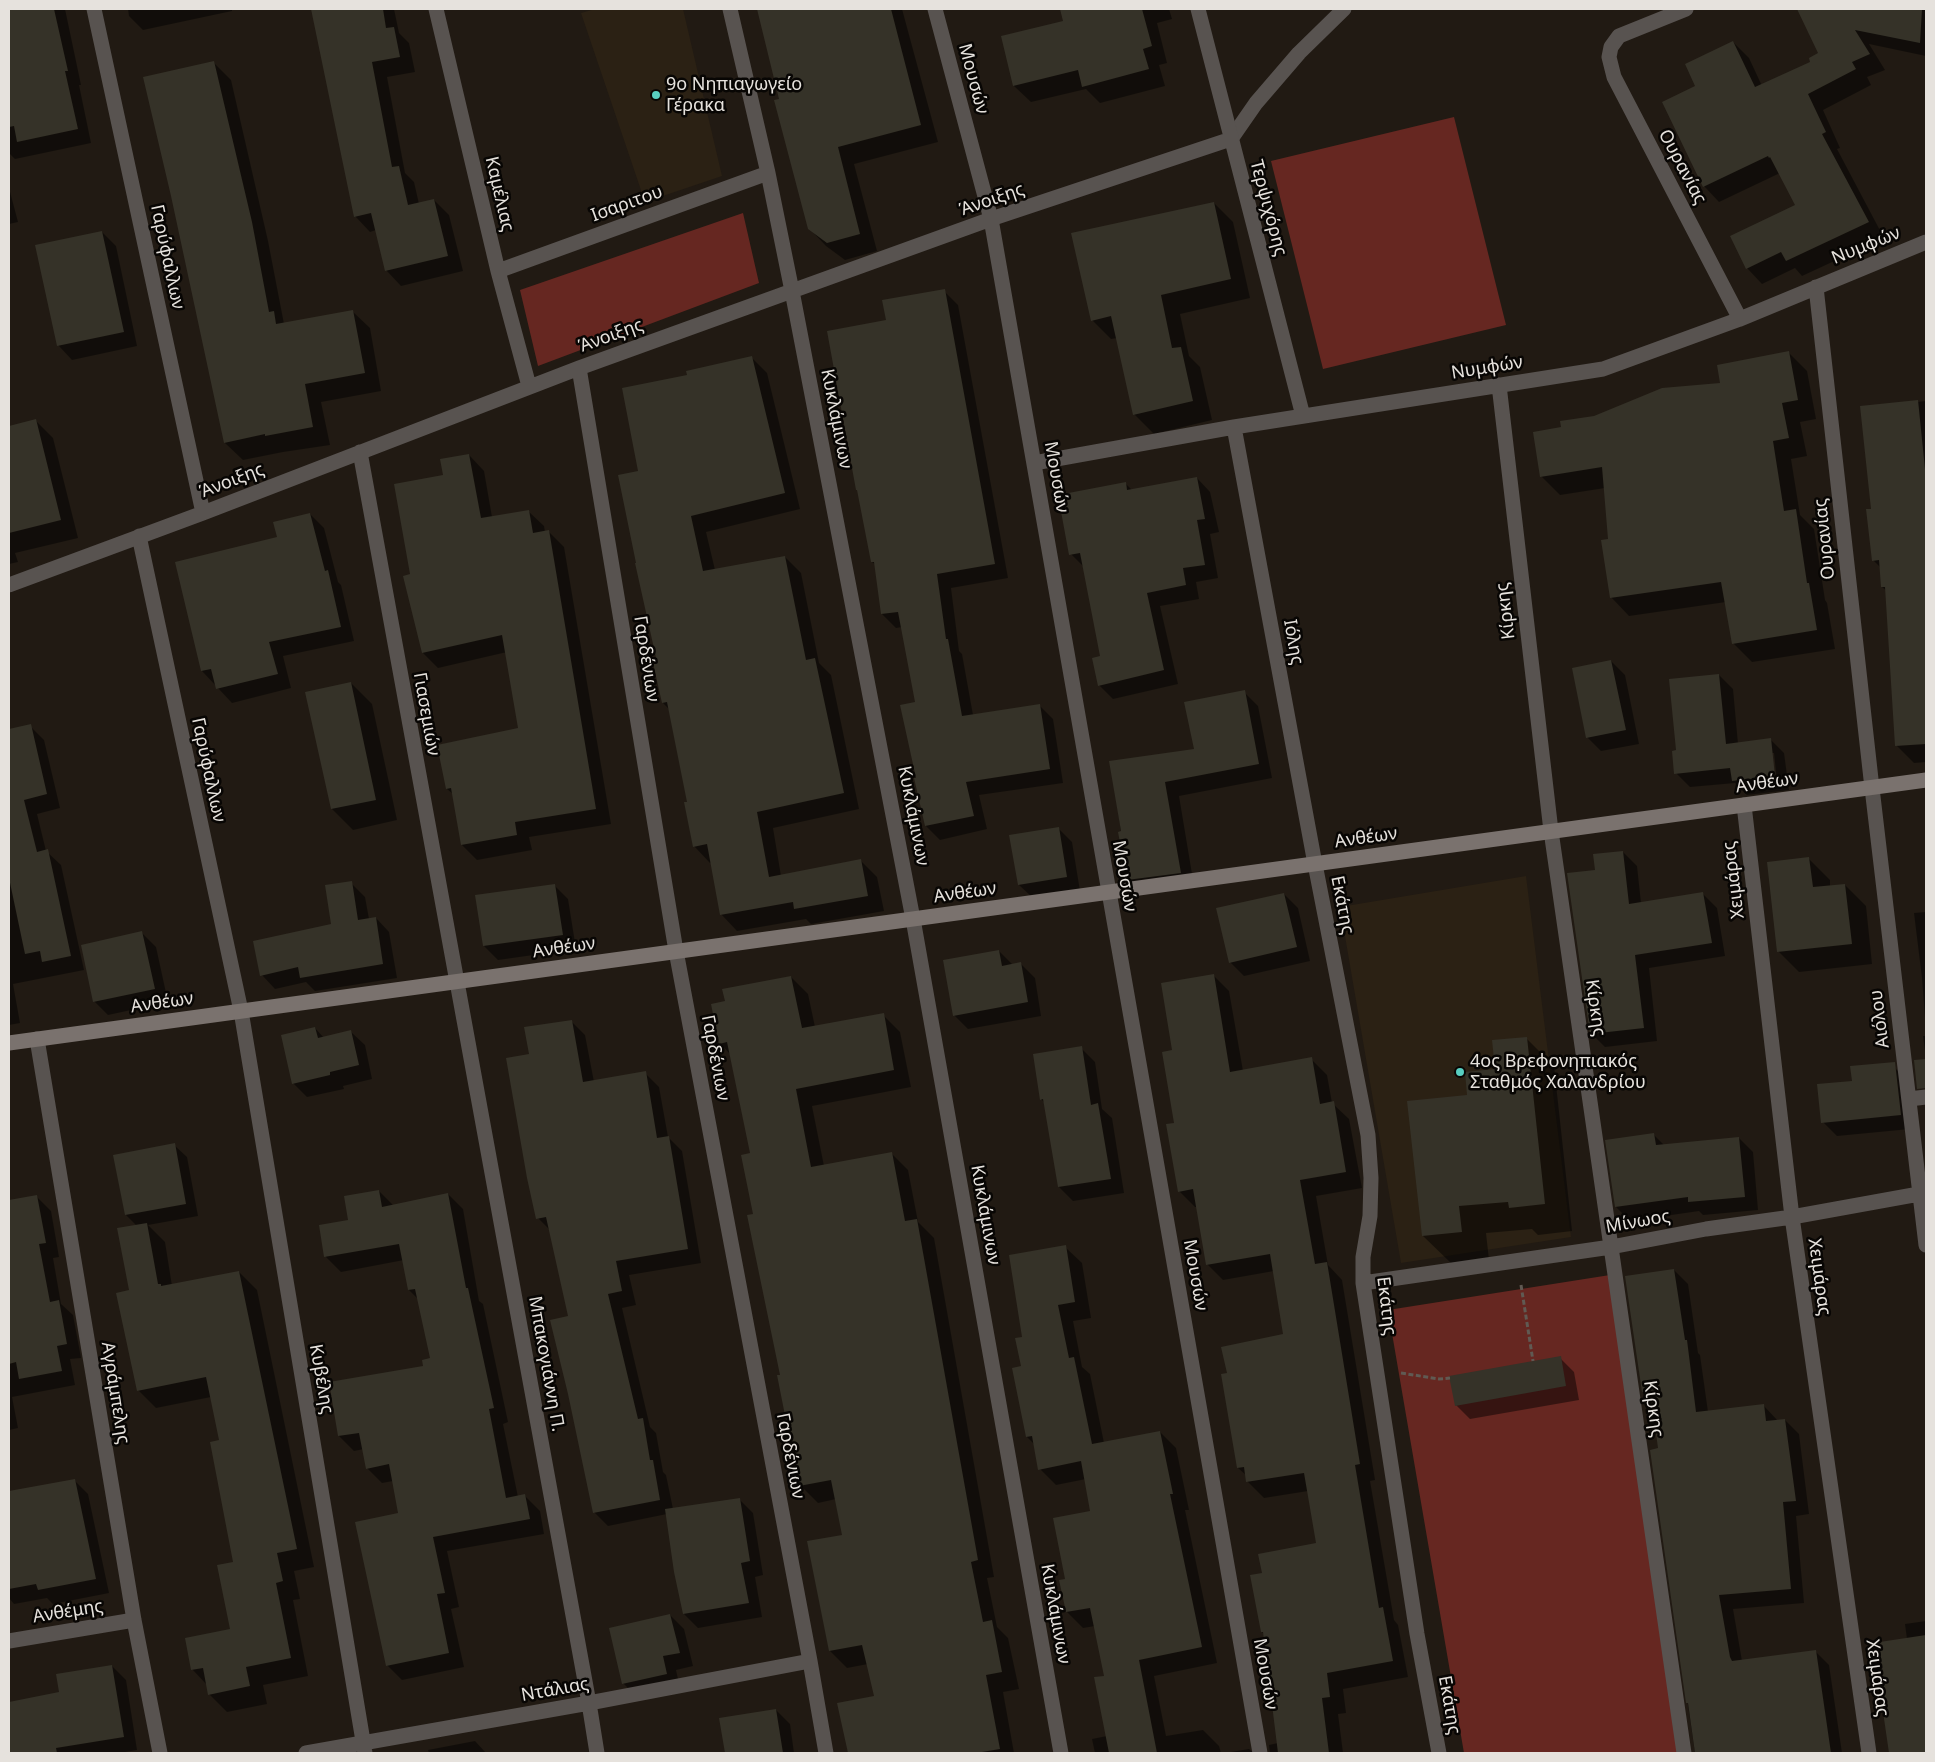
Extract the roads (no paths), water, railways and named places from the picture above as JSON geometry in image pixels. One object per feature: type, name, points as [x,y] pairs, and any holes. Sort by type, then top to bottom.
[{"type":"street","name":"Γαρύφαλλων","points":[[94,9],[203,513]]},
{"type":"street","name":"Καμέλιας","points":[[436,9],[498,271],[529,386]]},
{"type":"street","name":"Κυκλάμινων","points":[[730,9],[768,173],[792,291],[914,919],[1061,1753]]},
{"type":"street","name":"Μουσών","points":[[935,9],[991,219],[1260,1753]]},
{"type":"street","name":"Τερψιχόρης","points":[[1198,9],[1303,416]]},
{"type":"street","points":[[1231,139],[1256,103],[1299,53],[1344,9]]},
{"type":"street","name":"Ουρανίας","points":[[1686,9],[1619,36],[1611,47],[1609,57],[1614,77],[1740,319]]},
{"type":"street","name":"Άνοιξης","points":[[9,585],[203,513],[529,386],[991,219],[1231,139]]},
{"type":"street","name":"Ισαριτου","points":[[498,271],[768,173]]},
{"type":"street","name":"Νυμφών","points":[[1034,463],[1234,427],[1603,369],[1740,319],[1926,242]]},
{"type":"street","name":"Ουρανίας","points":[[1816,287],[1872,788]]},
{"type":"street","name":"Γαρδένιων","points":[[579,368],[676,951],[826,1753]]},
{"type":"street","name":"Κίρκης","points":[[1499,385],[1551,831],[1684,1753]]},
{"type":"street","name":"Ιόλης","points":[[1234,427],[1315,864]]},
{"type":"street","name":"Γιασεμιών","points":[[360,452],[456,982]]},
{"type":"street","name":"Γαρύφαλλων","points":[[139,536],[240,1011]]},
{"type":"street","name":"Ανθέων","points":[[9,1043],[1926,780]]},
{"type":"street","name":"Αιόλου","points":[[1872,788],[1926,1245]]},
{"type":"street","name":"Χειμάρας","points":[[1744,805],[1792,1217],[1870,1753]]},
{"type":"street","name":"Εκάτης","points":[[1315,864],[1368,1135],[1371,1178],[1370,1216],[1363,1257],[1363,1283],[1416,1625],[1439,1753]]},
{"type":"street","name":"Μπακογιάννη Π.","points":[[456,982],[590,1703],[597,1753]]},
{"type":"street","name":"Κυβέλης","points":[[240,1011],[365,1749]]},
{"type":"street","name":"Αγράμπελης","points":[[37,1039],[134,1620],[160,1753]]},
{"type":"street","points":[[1909,1099],[1926,1097]]},
{"type":"street","name":"Μίνωος","points":[[1363,1283],[1610,1247],[1706,1229],[1792,1217],[1919,1194]]},
{"type":"street","name":"Ανθέμης","points":[[9,1640],[134,1620]]},
{"type":"street","name":"Ντάλιας","points":[[306,1753],[365,1749],[810,1661]]},
{"type":"place","name":"9ο Νηπιαγωγείο Γέρακα","points":[[656,95]]},
{"type":"place","name":"4ος Βρεφονηπιακός Σταθμός Χαλανδρίου","points":[[1460,1072]]}]
